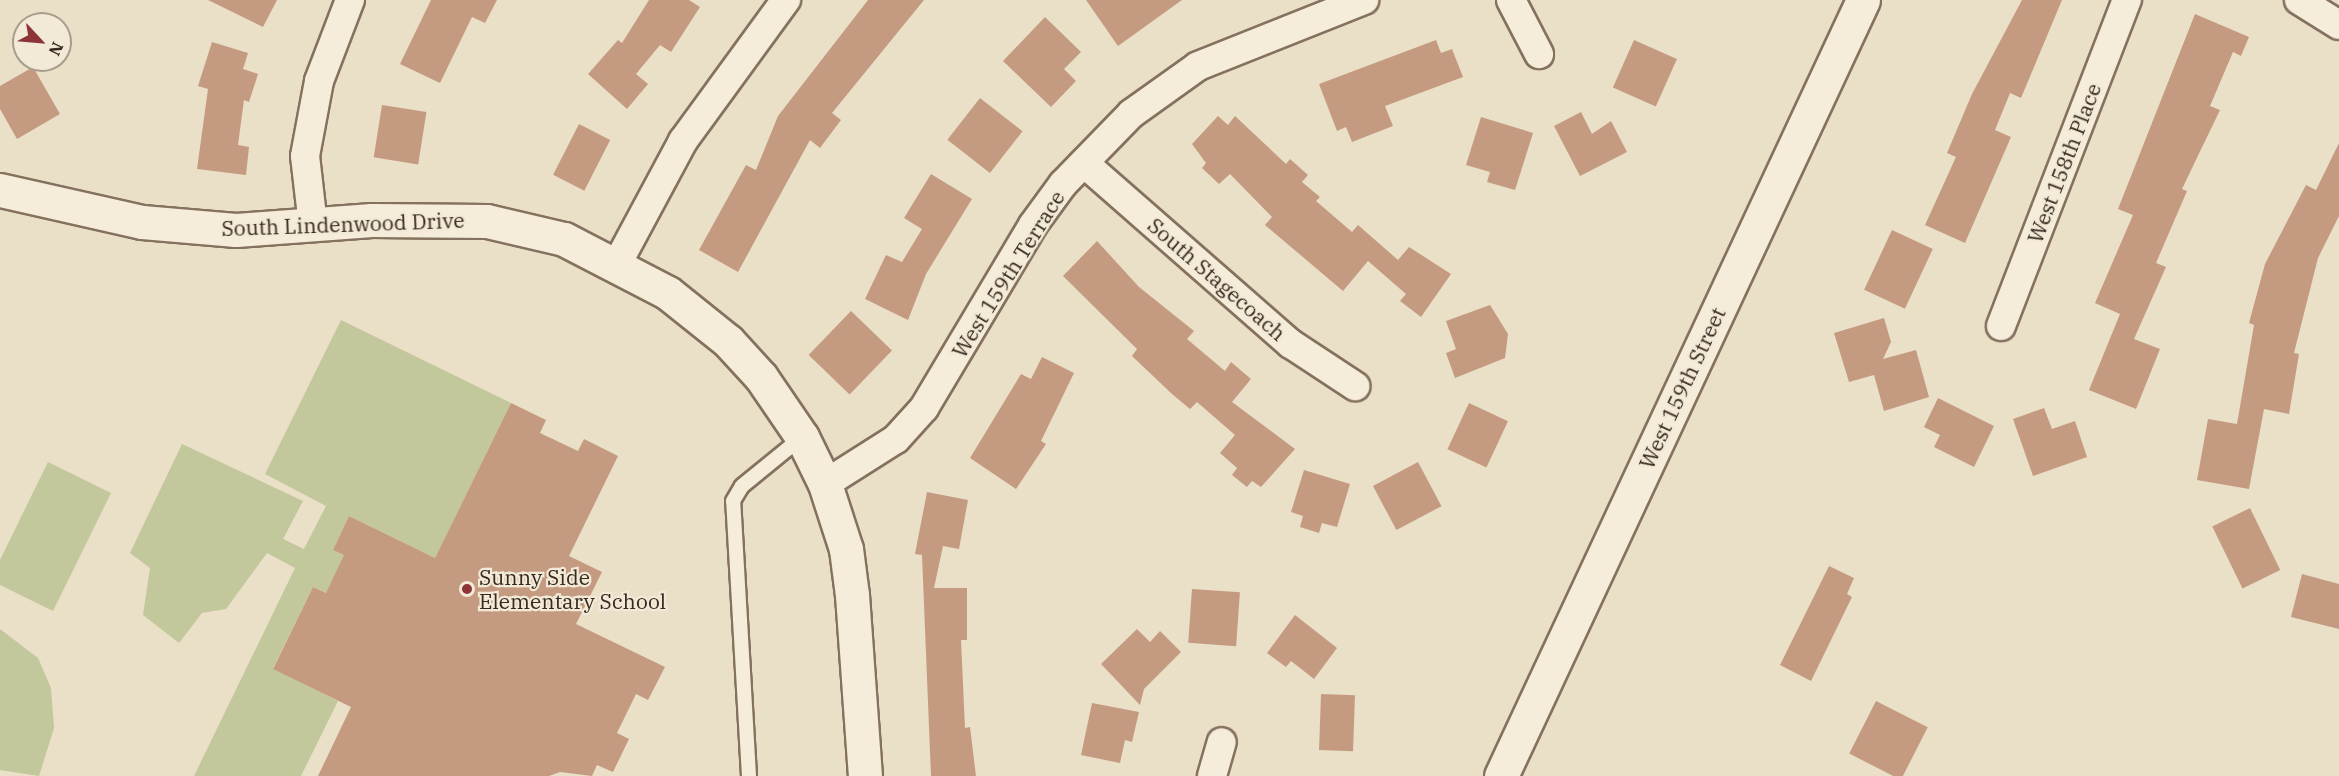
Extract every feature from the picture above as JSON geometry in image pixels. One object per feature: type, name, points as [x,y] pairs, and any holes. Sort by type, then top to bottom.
[{"type":"street","points":[[313,225],[305,156],[319,81],[350,0]]},
{"type":"street","points":[[617,264],[683,141],[786,0]]},
{"type":"street","name":"West 159th Terrace","points":[[825,484],[896,439],[924,408],[1033,225],[1084,163],[1131,114],[1198,66],[1364,0]]},
{"type":"street","points":[[1511,0],[1539,54]]},
{"type":"street","name":"West 159th Street","points":[[1501,776],[1863,0]]},
{"type":"street","name":"West 158th Place","points":[[2001,326],[2127,0]]},
{"type":"street","points":[[2299,0],[2339,25]]},
{"type":"street","name":"South Stagecoach","points":[[1084,163],[1291,344],[1355,386]]},
{"type":"street","name":"South Lindenwood Drive","points":[[0,190],[142,222],[236,230],[432,218],[487,221],[564,239],[617,264],[668,293],[728,341],[802,437],[825,484],[846,549],[852,595],[865,776]]},
{"type":"street","points":[[1212,776],[1222,742]]},
{"type":"lane","points":[[749,776],[733,501],[742,486],[802,437]]},
{"type":"green space","points":[[341,320],[511,403],[435,558],[349,516],[333,550],[345,555],[342,562],[326,593],[313,587],[273,668],[338,701],[301,776],[194,776],[295,568],[267,553],[226,609],[202,613],[179,643],[143,615],[150,568],[130,553],[182,444],[303,501],[283,539],[304,549],[326,506],[265,474]]},
{"type":"green space","points":[[48,462],[111,493],[53,611],[0,585],[0,560]]},
{"type":"green space","points":[[0,629],[38,658],[51,688],[54,728],[39,776],[0,770]]},
{"type":"building","points":[[208,0],[277,0],[263,27]]},
{"type":"building","points":[[431,0],[497,0],[485,23],[472,17],[440,83],[400,64]]},
{"type":"building","points":[[649,0],[689,0],[700,7],[671,52],[660,45],[636,74],[648,84],[627,109],[588,74],[618,40],[622,43]]},
{"type":"building","points":[[868,0],[924,0],[832,113],[841,120],[820,148],[810,140],[738,272],[699,250],[746,165],[756,170],[778,116]]},
{"type":"building","points":[[1086,0],[1182,0],[1118,46]]},
{"type":"building","points":[[2022,0],[2062,0],[2021,98],[2010,93],[1995,130],[2011,137],[1965,243],[1925,225],[1956,157],[1947,153],[1972,94]]},
{"type":"building","points":[[2195,14],[2249,37],[2241,56],[2233,52],[2210,106],[2220,110],[2182,189],[2187,191],[2156,263],[2166,267],[2134,339],[2160,349],[2136,409],[2089,390],[2120,314],[2095,303],[2133,215],[2118,209]]},
{"type":"building","points":[[1045,17],[1081,52],[1064,69],[1076,81],[1051,107],[1003,61]]},
{"type":"building","points":[[1436,40],[1441,53],[1452,49],[1463,77],[1385,106],[1393,126],[1352,142],[1346,127],[1337,131],[1319,84]]},
{"type":"building","points":[[1634,40],[1677,59],[1656,107],[1613,88]]},
{"type":"building","points":[[212,42],[248,53],[243,69],[258,74],[249,102],[244,100],[238,145],[249,147],[246,175],[197,169],[208,89],[198,86]]},
{"type":"building","points":[[24,72],[36,72],[60,114],[17,139],[0,109],[0,86]]},
{"type":"building","points":[[980,98],[1023,131],[990,173],[947,140]]},
{"type":"building","points":[[382,105],[426,112],[418,164],[374,157]]},
{"type":"building","points":[[1581,112],[1592,134],[1611,121],[1627,152],[1580,176],[1554,126]]},
{"type":"building","points":[[1218,116],[1228,125],[1235,116],[1286,164],[1290,159],[1308,175],[1302,182],[1320,197],[1316,201],[1352,232],[1358,225],[1398,260],[1409,247],[1451,274],[1421,317],[1400,301],[1406,294],[1368,261],[1343,291],[1265,225],[1272,217],[1230,174],[1219,184],[1202,168],[1206,163],[1192,144]]},
{"type":"building","points":[[1481,117],[1533,133],[1515,190],[1487,182],[1490,172],[1466,165]]},
{"type":"building","points":[[579,124],[610,140],[584,191],[553,175]]},
{"type":"building","points":[[2339,143],[2339,216],[2318,258],[2294,353],[2299,354],[2289,414],[2264,409],[2249,489],[2197,480],[2208,419],[2237,424],[2254,325],[2249,323],[2265,264],[2306,185],[2316,190]]},
{"type":"building","points":[[931,174],[972,199],[926,274],[908,320],[865,299],[886,255],[902,262],[922,229],[904,218]]},
{"type":"building","points":[[1892,230],[1933,249],[1905,309],[1864,290]]},
{"type":"building","points":[[1097,241],[1139,287],[1194,331],[1187,339],[1225,371],[1231,362],[1251,379],[1232,402],[1295,449],[1261,487],[1252,481],[1247,487],[1232,475],[1237,468],[1220,453],[1235,435],[1197,402],[1190,409],[1172,394],[1132,356],[1137,349],[1063,276]]},
{"type":"building","points":[[1490,305],[1508,334],[1505,358],[1455,378],[1446,353],[1456,349],[1446,321]]},
{"type":"building","points":[[851,311],[892,351],[850,394],[809,355]]},
{"type":"building","points":[[1884,318],[1891,342],[1883,359],[1916,350],[1929,397],[1884,411],[1874,375],[1849,382],[1834,333]]},
{"type":"building","points":[[1042,357],[1074,373],[1041,441],[1046,444],[1016,489],[970,458],[1021,374],[1031,379]]},
{"type":"building","points":[[1938,398],[1994,426],[1974,467],[1934,447],[1940,435],[1924,427]]},
{"type":"building","name":"Sunny Side Elementary School","points":[[511,403],[546,420],[540,433],[578,451],[584,439],[618,456],[569,556],[602,572],[576,624],[665,667],[648,700],[636,694],[617,733],[629,739],[613,772],[597,765],[592,776],[560,772],[549,776],[318,776],[351,707],[273,669],[313,587],[326,593],[344,555],[333,550],[349,516],[435,558]]},
{"type":"building","points":[[1469,403],[1508,421],[1486,467],[1447,449]]},
{"type":"building","points":[[2044,408],[2052,429],[2075,421],[2087,457],[2033,476],[2013,419]]},
{"type":"building","points":[[1418,462],[1441,506],[1396,530],[1373,486]]},
{"type":"building","points":[[1304,470],[1350,484],[1337,527],[1322,523],[1319,533],[1300,527],[1303,516],[1291,512]]},
{"type":"building","points":[[927,492],[968,500],[959,549],[943,546],[934,588],[967,588],[967,640],[961,640],[965,728],[970,727],[976,776],[931,776],[922,555],[915,554]]},
{"type":"building","points":[[2250,508],[2280,570],[2242,588],[2212,526]]},
{"type":"building","points":[[1829,566],[1854,578],[1847,594],[1852,597],[1811,681],[1780,665]]},
{"type":"building","points":[[2302,574],[2339,584],[2339,629],[2291,617]]},
{"type":"building","points":[[1192,589],[1240,592],[1236,646],[1188,643]]},
{"type":"building","points":[[1295,615],[1337,648],[1314,679],[1291,661],[1286,667],[1267,653]]},
{"type":"building","points":[[1137,629],[1150,642],[1160,631],[1181,652],[1144,689],[1140,705],[1101,664]]},
{"type":"building","points":[[1321,694],[1355,695],[1353,751],[1319,750]]},
{"type":"building","points":[[1876,701],[1928,727],[1903,776],[1893,776],[1849,754]]},
{"type":"building","points":[[1092,703],[1139,712],[1132,742],[1125,740],[1120,763],[1081,755]]},
{"type":"place","name":"Sunny Side Elementary School","points":[[467,589]]}]
